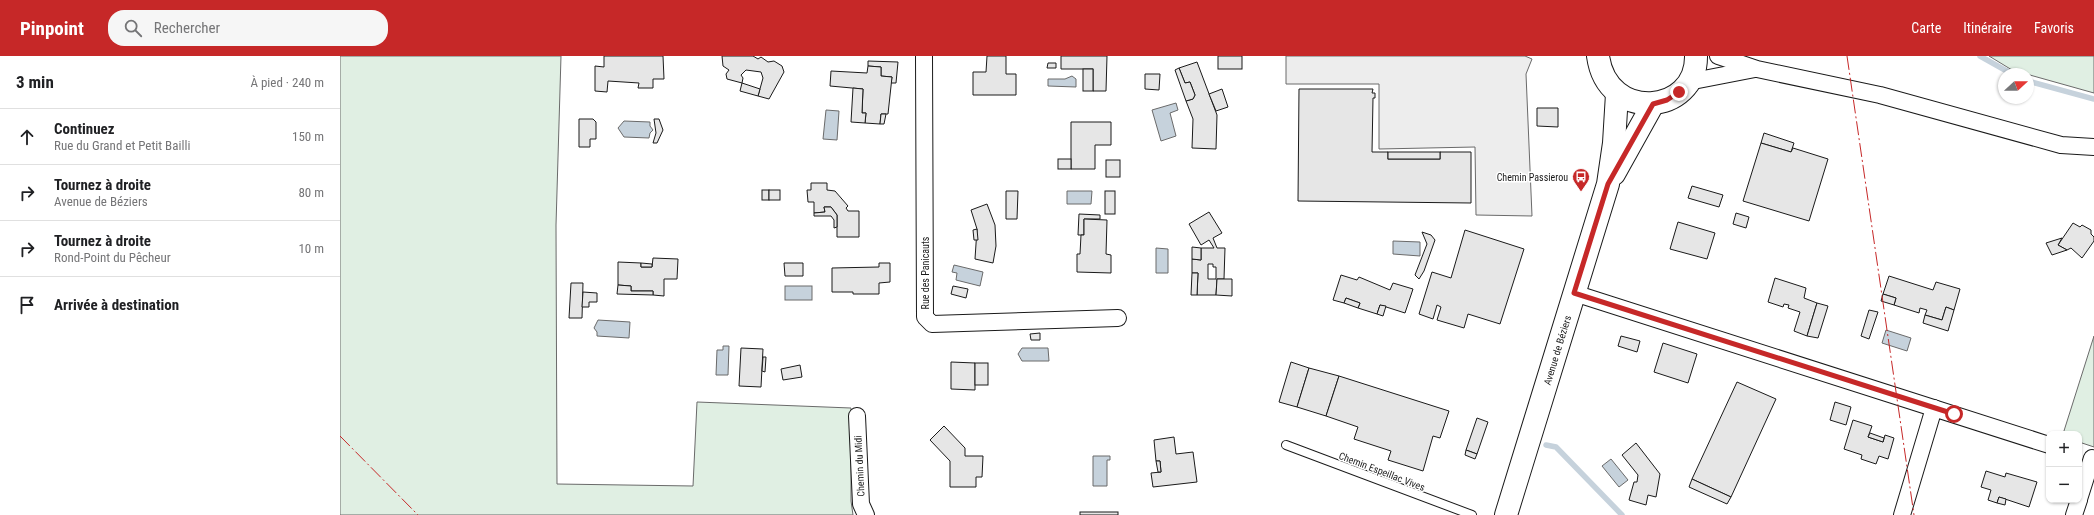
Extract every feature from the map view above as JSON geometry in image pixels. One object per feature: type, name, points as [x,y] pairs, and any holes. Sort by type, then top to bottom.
[{"type":"main road","points":[[1597,56],[1601,71],[1607,84],[1617,94],[1640,104],[1653,104],[1667,100],[1679,92],[1688,82],[1693,71],[1696,56]]},
{"type":"main road","name":"Avenue de Béziers","points":[[1506,515],[1608,184],[1614,144],[1617,94]]},
{"type":"main road","name":"Avenue de Béziers","points":[[1608,184],[1653,104]]},
{"type":"street","name":"Rue des Panicauts","points":[[924,56],[925,317],[932,324],[1118,318]]},
{"type":"street","points":[[1718,56],[1757,69],[1880,95],[2061,145],[2094,147]]},
{"type":"street","points":[[1688,82],[1757,69]]},
{"type":"street","points":[[1574,293],[2046,443]]},
{"type":"street","points":[[1902,515],[1934,408]]},
{"type":"street","name":"Chemin du Midi","points":[[857,416],[861,504],[866,515]]},
{"type":"street","points":[[2082,486],[2088,457]]},
{"type":"street","points":[[2074,515],[2078,503]]},
{"type":"lane","name":"Chemin Espeillac Vives","points":[[1286,445],[1472,515]]},
{"type":"green space","points":[[340,56],[561,56],[556,225],[557,484],[693,486],[697,402],[851,408],[851,501],[853,515],[340,515]]},
{"type":"green space","points":[[1989,56],[2094,56],[2094,93],[2034,76],[2034,68],[2009,68]]},
{"type":"green space","points":[[2094,336],[2094,447],[2082,443],[2082,431],[2064,431]]},
{"type":"shaded area","points":[[1286,56],[1525,56],[1532,59],[1526,74],[1532,216],[1476,215],[1475,147],[1379,149],[1379,84],[1286,84]]},
{"type":"shaded area","points":[[1072,76],[1076,79],[1076,87],[1048,86],[1048,79],[1065,79]]},
{"type":"shaded area","points":[[1176,103],[1178,110],[1170,113],[1176,136],[1161,141],[1152,110]]},
{"type":"shaded area","points":[[826,110],[839,111],[837,140],[823,139]]},
{"type":"shaded area","points":[[624,121],[650,122],[650,126],[653,130],[650,133],[649,138],[624,137],[618,128]]},
{"type":"shaded area","points":[[1067,191],[1092,191],[1091,204],[1067,204]]},
{"type":"shaded area","points":[[1393,241],[1420,242],[1420,256],[1393,254]]},
{"type":"shaded area","points":[[1156,248],[1168,249],[1168,273],[1156,273]]},
{"type":"shaded area","points":[[954,265],[983,272],[980,286],[956,280],[957,273],[952,272]]},
{"type":"shaded area","points":[[785,286],[812,286],[812,300],[785,300]]},
{"type":"shaded area","points":[[598,320],[630,322],[629,338],[597,336],[597,332],[594,328]]},
{"type":"shaded area","points":[[1886,330],[1911,338],[1907,351],[1882,343]]},
{"type":"shaded area","points":[[723,346],[729,346],[728,375],[716,375],[717,350],[723,350]]},
{"type":"shaded area","points":[[1022,348],[1048,348],[1049,361],[1022,361],[1018,354]]},
{"type":"shaded area","points":[[1093,456],[1110,456],[1110,460],[1107,460],[1107,486],[1093,486]]},
{"type":"shaded area","points":[[1611,459],[1628,480],[1619,487],[1602,466]]},
{"type":"building","points":[[604,56],[663,56],[664,79],[653,79],[653,88],[638,88],[639,83],[608,81],[607,92],[595,91],[595,66],[604,67]]},
{"type":"building","points":[[722,56],[753,56],[758,59],[761,57],[768,62],[774,61],[782,66],[784,72],[769,99],[758,96],[763,78],[761,72],[746,70],[741,75],[743,78],[742,83],[727,79],[726,74],[729,70],[723,66]]},
{"type":"building","points":[[987,56],[1006,56],[1006,74],[1016,74],[1016,95],[973,95],[973,72],[986,72]]},
{"type":"building","points":[[1061,56],[1107,56],[1106,91],[1093,91],[1093,69],[1061,69]]},
{"type":"building","points":[[1218,56],[1242,56],[1242,69],[1218,69]]},
{"type":"building","points":[[868,61],[898,62],[896,83],[891,83],[892,77],[881,76],[881,67],[868,66]]},
{"type":"building","points":[[1197,62],[1217,115],[1216,149],[1192,148],[1193,119],[1186,101],[1193,99],[1195,95],[1190,82],[1185,83],[1179,68]]},
{"type":"building","points":[[1048,63],[1056,63],[1056,68],[1047,68]]},
{"type":"building","points":[[868,66],[881,67],[881,76],[892,77],[888,114],[881,114],[880,124],[865,123],[866,113],[862,113],[863,89],[830,86],[831,71],[867,73]]},
{"type":"building","points":[[1179,68],[1185,83],[1190,82],[1195,95],[1193,99],[1186,101],[1175,70]]},
{"type":"building","points":[[1083,69],[1093,69],[1093,91],[1083,91]]},
{"type":"building","points":[[1145,74],[1160,74],[1159,90],[1145,89]]},
{"type":"building","points":[[742,83],[760,89],[758,96],[740,91]]},
{"type":"building","points":[[853,88],[863,89],[862,113],[866,113],[865,123],[851,122]]},
{"type":"building","points":[[1222,89],[1228,107],[1216,111],[1209,94]]},
{"type":"building","points":[[1299,89],[1373,89],[1372,93],[1375,93],[1375,98],[1373,98],[1372,152],[1388,152],[1388,159],[1440,159],[1440,152],[1471,152],[1471,203],[1298,201]]},
{"type":"building","points":[[1537,108],[1558,108],[1558,127],[1537,126]]},
{"type":"building","points":[[881,114],[886,114],[884,124],[880,124]]},
{"type":"building","points":[[579,119],[593,119],[596,122],[596,139],[590,139],[590,147],[579,147]]},
{"type":"building","points":[[654,119],[659,119],[663,130],[657,143],[653,143],[656,133]]},
{"type":"building","points":[[1071,122],[1111,122],[1111,145],[1095,145],[1095,169],[1071,169]]},
{"type":"building","points":[[1764,133],[1794,143],[1791,152],[1761,143]]},
{"type":"building","points":[[1761,143],[1791,152],[1793,148],[1828,159],[1809,221],[1743,201]]},
{"type":"building","points":[[1388,152],[1440,152],[1440,159],[1388,159]]},
{"type":"building","points":[[1058,159],[1071,159],[1071,169],[1058,169]]},
{"type":"building","points":[[1106,160],[1120,160],[1120,177],[1106,177]]},
{"type":"building","points":[[811,183],[827,183],[827,190],[835,191],[848,206],[846,208],[848,211],[859,211],[859,237],[837,237],[837,215],[831,207],[824,207],[825,212],[814,213],[814,202],[808,202],[807,190],[811,190]]},
{"type":"building","points":[[1692,186],[1723,195],[1719,207],[1688,198]]},
{"type":"building","points":[[762,190],[769,190],[769,200],[762,200]]},
{"type":"building","points":[[769,190],[780,190],[780,200],[769,200]]},
{"type":"building","points":[[1006,191],[1018,191],[1017,219],[1006,219]]},
{"type":"building","points":[[1105,191],[1115,191],[1115,214],[1105,214]]},
{"type":"building","points":[[987,204],[995,225],[996,246],[993,263],[975,259],[977,229],[971,210]]},
{"type":"building","points":[[824,207],[831,207],[837,215],[837,227],[834,228],[834,220],[831,216],[814,216],[814,213],[825,212]]},
{"type":"building","points":[[1209,212],[1222,233],[1213,238],[1217,248],[1225,248],[1224,279],[1217,279],[1216,295],[1197,295],[1198,273],[1192,273],[1192,259],[1201,260],[1201,248],[1214,248],[1209,240],[1201,245],[1189,224]],"holes":[[[1208,264],[1213,264],[1213,267],[1216,267],[1216,279],[1208,279]]]},
{"type":"building","points":[[1736,213],[1749,217],[1746,228],[1733,224]]},
{"type":"building","points":[[1079,214],[1100,215],[1100,219],[1084,219],[1084,235],[1078,235]]},
{"type":"building","points":[[1084,219],[1107,220],[1106,254],[1111,255],[1111,273],[1077,272],[1077,254],[1080,254],[1081,235],[1084,235]]},
{"type":"building","points":[[1678,222],[1715,233],[1707,259],[1670,249]]},
{"type":"building","points":[[2073,223],[2080,227],[2082,225],[2091,230],[2091,234],[2094,237],[2094,241],[2082,258],[2071,248],[2067,250],[2058,245]]},
{"type":"building","points":[[977,229],[978,240],[974,240],[973,230]]},
{"type":"building","points":[[1465,230],[1524,249],[1500,324],[1468,314],[1464,328],[1437,320],[1441,307],[1437,305],[1433,319],[1419,314],[1432,272],[1451,278]]},
{"type":"building","points":[[1422,232],[1431,235],[1435,240],[1424,271],[1419,279],[1415,275],[1427,244]]},
{"type":"building","points":[[2062,238],[2058,245],[2067,250],[2052,255],[2046,243]]},
{"type":"building","points":[[1192,247],[1201,248],[1201,260],[1192,259]]},
{"type":"building","points":[[653,258],[678,259],[677,279],[664,279],[664,296],[653,295],[653,291],[631,291],[631,286],[618,285],[618,262],[641,263],[641,267],[652,267]]},
{"type":"building","points":[[641,263],[652,264],[652,267],[641,267]]},
{"type":"building","points":[[784,263],[803,263],[803,276],[785,276]]},
{"type":"building","points":[[879,263],[890,263],[890,282],[879,283],[879,294],[832,292],[832,268],[879,267]]},
{"type":"building","points":[[1192,273],[1198,273],[1197,295],[1191,295]]},
{"type":"building","points":[[1341,275],[1357,280],[1359,277],[1390,290],[1393,283],[1413,289],[1405,313],[1380,305],[1377,314],[1358,308],[1360,303],[1346,298],[1344,303],[1333,300]]},
{"type":"building","points":[[1889,276],[1933,290],[1936,282],[1960,289],[1954,310],[1946,307],[1942,320],[1925,315],[1927,310],[1920,308],[1919,313],[1894,305],[1896,298],[1883,294]]},
{"type":"building","points":[[1775,278],[1806,288],[1804,298],[1817,303],[1807,336],[1794,331],[1800,312],[1788,308],[1789,305],[1784,304],[1783,307],[1768,302]]},
{"type":"building","points":[[1217,279],[1232,279],[1232,296],[1216,295]]},
{"type":"building","points":[[571,283],[583,283],[582,318],[569,318]]},
{"type":"building","points":[[618,285],[631,286],[631,291],[653,291],[653,295],[617,294]]},
{"type":"building","points":[[953,286],[968,289],[966,298],[951,294]]},
{"type":"building","points":[[583,292],[597,293],[597,302],[589,302],[589,307],[582,307]]},
{"type":"building","points":[[1883,294],[1896,298],[1894,305],[1881,301]]},
{"type":"building","points":[[1346,298],[1360,303],[1358,308],[1344,303]]},
{"type":"building","points":[[1817,303],[1828,306],[1818,338],[1807,336]]},
{"type":"building","points":[[1380,305],[1386,306],[1383,316],[1377,314]]},
{"type":"building","points":[[1946,307],[1954,310],[1948,331],[1923,323],[1925,315],[1942,320]]},
{"type":"building","points":[[1869,310],[1878,312],[1869,339],[1861,336]]},
{"type":"building","points":[[1040,333],[1040,340],[1031,340],[1030,334]]},
{"type":"building","points":[[1621,336],[1640,341],[1637,352],[1618,346]]},
{"type":"building","points":[[1663,343],[1697,354],[1688,383],[1654,372]]},
{"type":"building","points":[[741,348],[763,349],[761,387],[739,386]]},
{"type":"building","points":[[763,357],[766,357],[765,372],[762,371]]},
{"type":"building","points":[[951,362],[975,363],[975,390],[951,389]]},
{"type":"building","points":[[1291,362],[1309,368],[1297,407],[1279,402]]},
{"type":"building","points":[[975,363],[988,363],[988,385],[975,385]]},
{"type":"building","points":[[800,365],[802,377],[783,380],[781,369]]},
{"type":"building","points":[[1309,368],[1339,376],[1326,416],[1297,407]]},
{"type":"building","points":[[1339,376],[1449,411],[1440,438],[1433,436],[1423,471],[1388,460],[1391,451],[1354,439],[1358,427],[1326,416]]},
{"type":"building","points":[[1737,382],[1776,399],[1731,497],[1692,479]]},
{"type":"building","points":[[1835,402],[1851,407],[1846,425],[1830,420]]},
{"type":"building","points":[[1477,418],[1488,422],[1477,454],[1466,450]]},
{"type":"building","points":[[1853,420],[1872,426],[1868,437],[1883,442],[1885,435],[1894,438],[1888,459],[1879,456],[1876,464],[1861,459],[1862,455],[1844,449]]},
{"type":"building","points":[[944,426],[965,448],[965,456],[983,456],[982,477],[976,477],[976,487],[950,487],[950,461],[930,440]]},
{"type":"building","points":[[1870,433],[1884,438],[1883,442],[1868,437]]},
{"type":"building","points":[[1174,437],[1176,454],[1193,452],[1197,482],[1153,487],[1151,473],[1161,472],[1160,461],[1156,461],[1154,440]]},
{"type":"building","points":[[1636,443],[1660,474],[1656,497],[1648,495],[1646,505],[1629,500],[1634,482],[1637,482],[1638,475],[1622,455]]},
{"type":"building","points":[[1466,450],[1477,454],[1475,459],[1465,455]]},
{"type":"building","points":[[1156,461],[1160,461],[1161,472],[1158,472]]},
{"type":"building","points":[[1986,471],[2005,477],[2006,473],[2037,482],[2029,507],[1999,497],[1997,503],[1988,500],[1991,490],[1981,487]]},
{"type":"building","points":[[1692,479],[1731,497],[1727,504],[1689,487]]},
{"type":"building","points":[[1999,497],[2006,499],[2005,505],[1997,503]]},
{"type":"building","points":[[1080,512],[1118,512],[1118,515],[1080,515]]},
{"type":"waterway","points":[[1980,56],[2001,68]]},
{"type":"waterway","points":[[2034,83],[2094,99]]},
{"type":"waterway","points":[[1546,445],[1556,447],[1622,515]]},
{"type":"power","points":[[1847,56],[1914,515]]},
{"type":"power","points":[[340,436],[418,515]]},
{"type":"place","name":"Chemin Passierou","points":[[1581,192]]},
{"type":"route","points":[[1679,92],[1667,100],[1653,104],[1608,184],[1574,293],[1954,414]]}]
